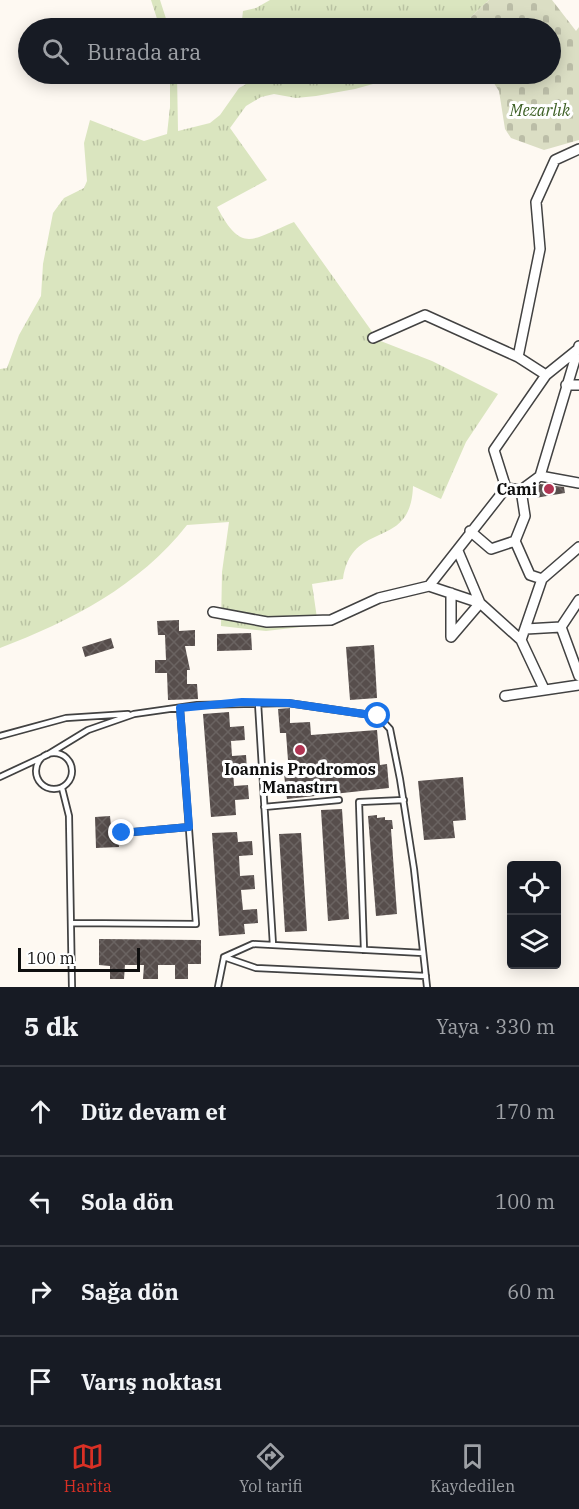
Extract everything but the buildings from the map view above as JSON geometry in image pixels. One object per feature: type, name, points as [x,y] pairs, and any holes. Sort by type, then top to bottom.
[{"type":"street","points":[[518,357],[540,249],[536,202],[555,160],[579,148]]},
{"type":"street","points":[[373,338],[425,315],[518,357],[546,375]]},
{"type":"street","points":[[506,488],[494,450],[546,375],[578,348]]},
{"type":"street","points":[[506,488],[521,490],[540,476],[578,348]]},
{"type":"street","points":[[566,385],[579,385]]},
{"type":"street","points":[[540,476],[579,483]]},
{"type":"street","points":[[429,586],[506,488]]},
{"type":"street","points":[[521,490],[525,516],[515,541],[530,574],[542,579]]},
{"type":"street","points":[[470,531],[491,549],[515,541]]},
{"type":"street","points":[[521,640],[526,629],[532,601],[542,579],[579,547]]},
{"type":"street","points":[[458,551],[480,603]]},
{"type":"street","points":[[213,612],[267,622],[331,620],[379,598],[429,586],[480,603],[521,640],[544,689]]},
{"type":"street","points":[[451,593],[451,637],[480,603]]},
{"type":"street","points":[[561,627],[579,600]]},
{"type":"street","points":[[526,629],[561,627]]},
{"type":"street","points":[[561,627],[579,676]]},
{"type":"street","points":[[505,696],[579,685]]},
{"type":"lane","points":[[258,703],[273,945]]},
{"type":"lane","points":[[0,736],[66,718],[258,703],[288,703],[372,714],[383,719],[390,729],[404,800],[427,987]]},
{"type":"lane","points":[[71,923],[196,924],[180,708]]},
{"type":"lane","points":[[0,777],[47,755],[88,730],[134,714]]},
{"type":"lane","points":[[59,754],[71,766],[70,779],[62,788],[49,789],[37,777],[38,764],[47,755],[59,754]]},
{"type":"lane","points":[[62,788],[69,816],[72,987]]},
{"type":"lane","points":[[264,807],[339,800]]},
{"type":"lane","points":[[364,950],[359,802],[404,800]]},
{"type":"lane","points":[[122,833],[189,827]]},
{"type":"lane","points":[[224,957],[253,944],[423,953]]},
{"type":"lane","points":[[224,957],[255,968],[426,976]]},
{"type":"lane","points":[[218,987],[224,957]]},
{"type":"green space","points":[[151,0],[160,0],[166,18],[157,18]]},
{"type":"green space","points":[[270,0],[489,0],[470,18],[242,18],[243,11],[256,8]]},
{"type":"green space","name":"Mezarlık","points":[[489,0],[552,0],[576,31],[579,27],[579,140],[544,150],[511,138],[505,129],[499,91],[494,84],[561,84],[561,18],[470,18]]},
{"type":"green space","points":[[170,84],[177,84],[178,131],[210,123],[220,115],[239,88],[246,84],[373,84],[316,96],[296,98],[274,94],[261,97],[246,106],[230,128],[267,180],[217,207],[234,232],[249,239],[257,238],[294,222],[378,340],[432,361],[498,394],[466,442],[441,499],[413,486],[410,506],[402,520],[357,548],[349,560],[343,579],[312,584],[318,625],[266,631],[221,626],[222,572],[229,522],[187,525],[168,547],[125,584],[78,613],[0,648],[0,369],[7,368],[19,335],[41,296],[43,264],[53,213],[64,198],[84,188],[87,181],[84,143],[90,120],[144,141],[167,134]]},
{"type":"place","name":"Cami","points":[[549,489]]},
{"type":"place","name":"Ioannis Prodromos Manastırı","points":[[300,750]]},
{"type":"route","points":[[122,833],[189,827],[180,708],[242,702],[288,703],[378,716]]}]
